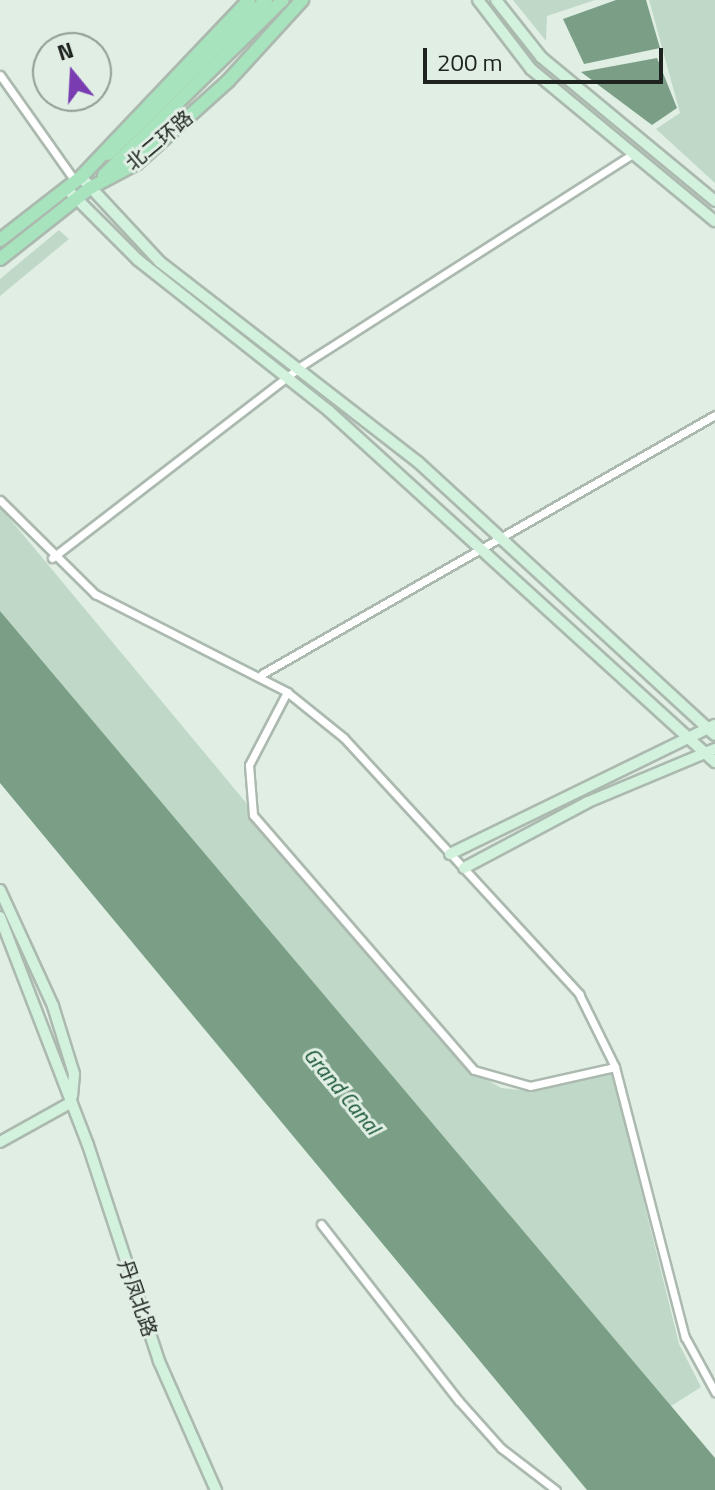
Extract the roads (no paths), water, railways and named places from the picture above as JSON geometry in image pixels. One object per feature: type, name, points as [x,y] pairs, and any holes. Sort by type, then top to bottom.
[{"type":"main road","name":"北二环路","points":[[0,240],[74,182],[249,0]]},
{"type":"main road","points":[[74,182],[153,118],[266,0]]},
{"type":"main road","points":[[90,188],[283,0]]},
{"type":"main road","name":"北二环路","points":[[0,259],[90,188],[137,163],[228,81],[302,0]]},
{"type":"street","points":[[478,0],[531,69],[715,221]]},
{"type":"street","points":[[496,0],[541,57],[715,201]]},
{"type":"street","points":[[0,75],[74,182],[77,198],[138,260],[287,378],[689,737],[710,751],[715,762]]},
{"type":"street","points":[[52,558],[301,366],[633,154]]},
{"type":"street","points":[[74,182],[90,188],[160,262],[301,366],[501,533],[713,730]]},
{"type":"street","points":[[262,674],[501,533],[715,415]]},
{"type":"street","points":[[0,500],[52,558],[120,610],[262,674],[326,720],[579,994],[615,1067],[685,1337],[715,1392]]},
{"type":"street","points":[[287,692],[249,765],[253,815],[422,1014],[474,1070],[506,1084],[615,1067]]},
{"type":"street","points":[[450,854],[689,737],[713,730]]},
{"type":"street","points":[[464,868],[588,802],[710,751]]},
{"type":"street","points":[[0,890],[53,1006],[74,1074],[72,1102]]},
{"type":"street","points":[[0,917],[72,1102]]},
{"type":"street","points":[[0,1142],[72,1102]]},
{"type":"street","name":"丹凤北路","points":[[72,1102],[159,1361],[216,1490]]},
{"type":"street","points":[[321,1224],[459,1401],[501,1448],[556,1490]]},
{"type":"water","points":[[616,0],[646,0],[660,48],[584,64],[563,19]]},
{"type":"water","points":[[657,58],[677,108],[652,125],[581,72]]},
{"type":"water","name":"Grand Canal","points":[[0,611],[715,1458],[715,1490],[587,1490],[0,783]]}]
